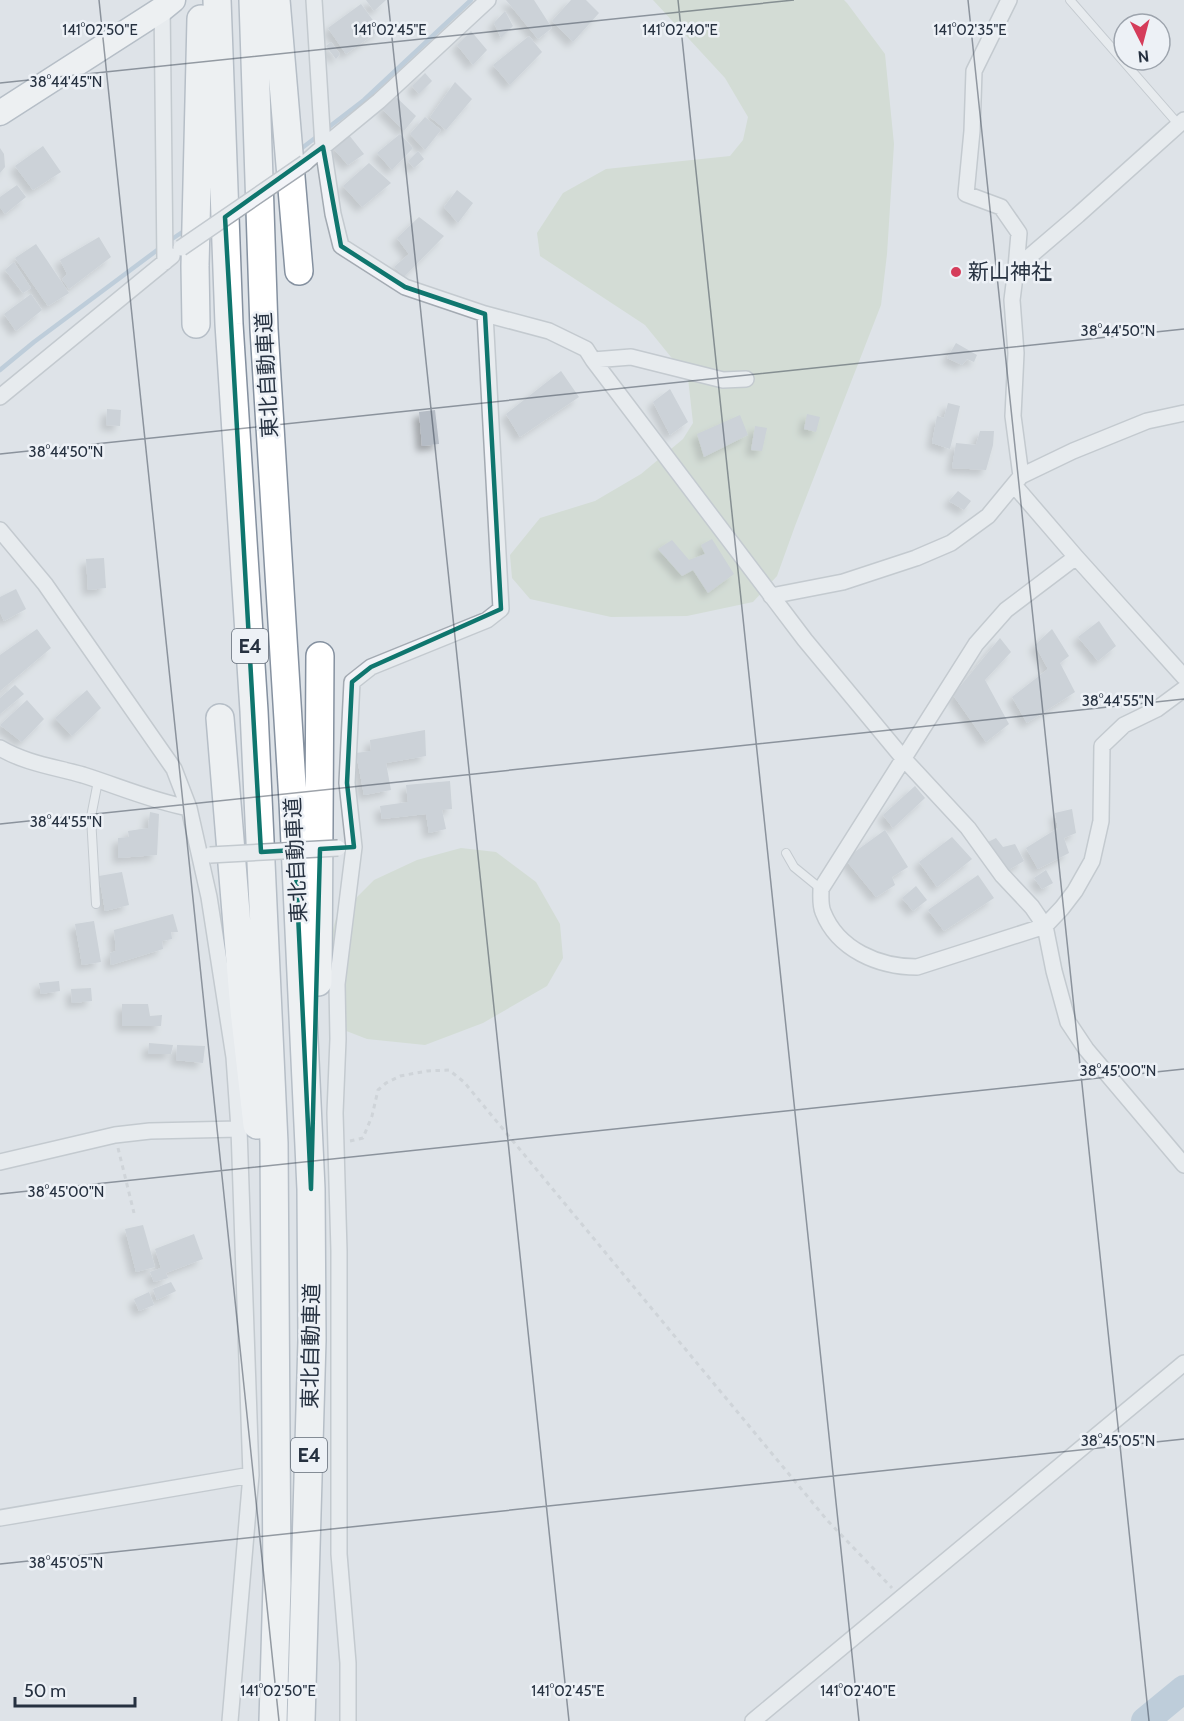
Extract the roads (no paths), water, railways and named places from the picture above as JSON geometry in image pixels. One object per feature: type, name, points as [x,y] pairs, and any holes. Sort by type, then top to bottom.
[{"type":"highway","points":[[196,324],[195,266],[201,0]]},
{"type":"highway","name":"東北自動車道","points":[[217,0],[229,324],[254,711],[274,1143],[277,1584],[273,1721]]},
{"type":"highway","name":"東北自動車道","points":[[253,0],[264,329],[293,801],[311,1189],[312,1340],[301,1721]]},
{"type":"highway","points":[[276,0],[299,271]]},
{"type":"highway","points":[[0,113],[166,3]]},
{"type":"highway","points":[[311,1189],[318,1052],[320,656]]},
{"type":"highway","points":[[220,718],[244,1010],[276,1293]]},
{"type":"street","points":[[314,0],[323,144],[333,214],[341,246],[405,287],[484,314],[549,331],[586,349],[771,596],[903,758],[968,828],[1002,875],[1032,907],[1045,927],[1068,1022],[1086,1049],[1184,1165]]},
{"type":"street","points":[[0,397],[181,248],[305,163],[323,144],[388,93],[488,0]]},
{"type":"street","points":[[1009,0],[974,71],[972,131],[966,194],[1001,207],[1019,233],[1012,300],[1016,353],[1012,416],[1018,480],[1076,557],[1184,677]]},
{"type":"street","points":[[165,262],[166,3]]},
{"type":"street","points":[[1016,268],[1181,122]]},
{"type":"street","points":[[348,1721],[348,1663],[339,1554],[339,1251],[335,1144],[337,984],[354,847],[347,783],[352,682],[371,667],[487,620],[501,609],[484,314]]},
{"type":"street","points":[[593,360],[631,357],[723,380],[746,379]]},
{"type":"street","points":[[771,596],[843,582],[916,558],[951,543],[988,516],[1018,480],[1073,451],[1148,421],[1184,413]]},
{"type":"street","points":[[0,530],[45,584],[174,769],[205,856],[209,897],[234,1057],[239,1130],[251,1475],[230,1721]]},
{"type":"street","points":[[1076,557],[1006,610],[976,644],[821,889],[822,910],[834,931],[857,952],[878,962],[899,967],[917,967],[1045,927],[1075,891],[1092,861],[1101,821],[1102,746],[1124,725],[1157,709],[1184,689]]},
{"type":"street","points":[[0,748],[14,756],[189,808]]},
{"type":"street","points":[[205,856],[354,847]]},
{"type":"street","points":[[0,1162],[115,1135],[150,1131],[239,1130]]},
{"type":"street","points":[[753,1721],[1184,1363]]},
{"type":"street","points":[[0,1518],[251,1475]]},
{"type":"lane","points":[[1070,0],[1181,122]]},
{"type":"lane","points":[[96,904],[91,817],[98,781]]},
{"type":"lane","points":[[786,853],[795,867],[821,889]]},
{"type":"waterway","points":[[325,130],[364,100],[471,0]]},
{"type":"waterway","points":[[302,148],[319,135]]},
{"type":"waterway","points":[[169,241],[187,229]]},
{"type":"waterway","points":[[0,370],[160,248]]},
{"type":"waterway","points":[[1145,1721],[1184,1689]]},
{"type":"place","name":"新山神社","points":[[956,272]]}]
